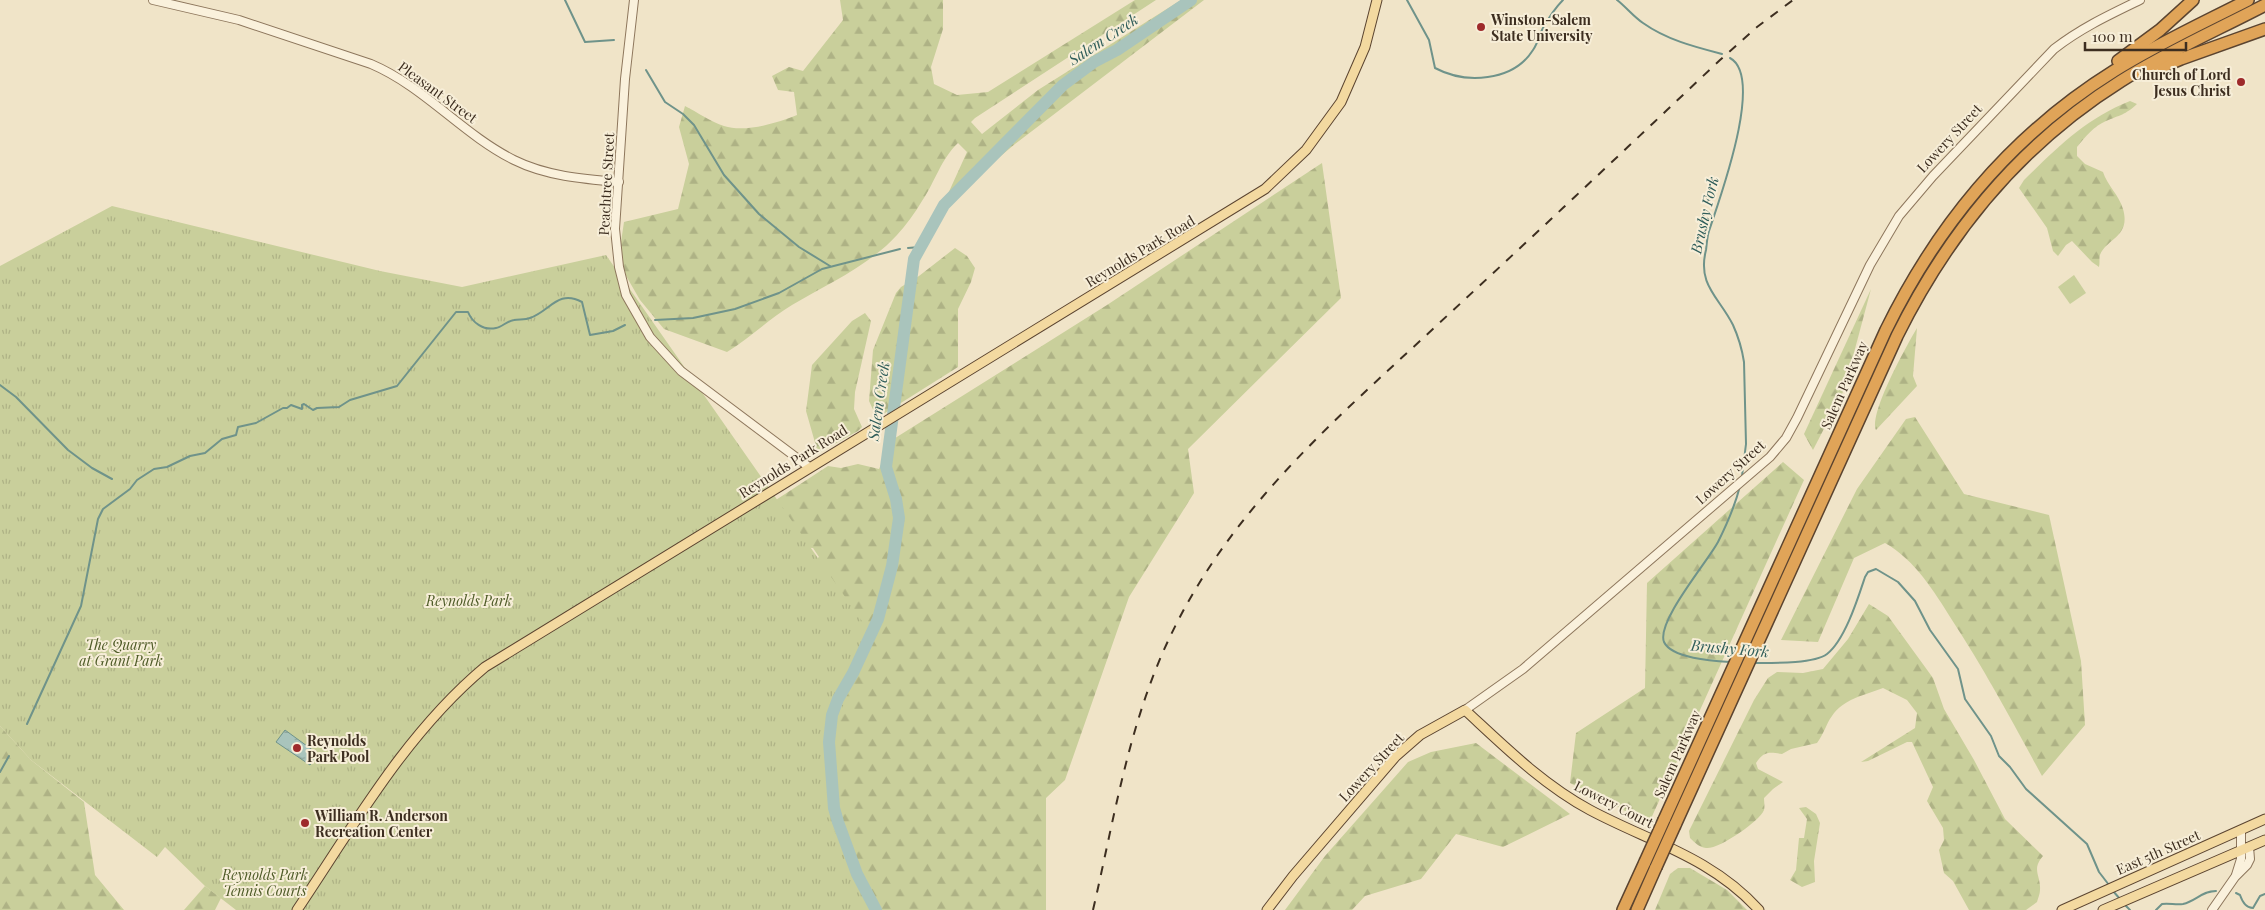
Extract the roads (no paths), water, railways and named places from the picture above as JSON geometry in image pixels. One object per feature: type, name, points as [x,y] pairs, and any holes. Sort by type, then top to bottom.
[{"type":"highway","points":[[2073,99],[2172,21],[2193,0]]},
{"type":"highway","name":"Salem Parkway","points":[[1623,910],[1886,330],[1922,264],[1950,223],[1981,184],[2034,130],[2073,99],[2136,58],[2248,0]]},
{"type":"highway","name":"Salem Parkway","points":[[1637,910],[1897,336],[1932,270],[1974,210],[2048,134],[2100,95],[2163,57],[2265,5]]},
{"type":"highway","points":[[2100,95],[2181,59],[2265,29]]},
{"type":"main road","name":"Reynolds Park Road","points":[[297,910],[390,771],[435,715],[485,667],[856,438],[902,412],[1210,224],[1278,179],[1306,150],[1341,102],[1365,47],[1377,0]]},
{"type":"main road","name":"Lowery Street","points":[[1267,910],[1293,876],[1396,756],[1420,735],[1465,710]]},
{"type":"main road","name":"Lowery Court","points":[[1465,710],[1532,772],[1559,792],[1590,810],[1700,862],[1732,884],[1759,910]]},
{"type":"main road","name":"East 5th Street","points":[[2062,910],[2265,819]]},
{"type":"main road","points":[[2104,910],[2265,840]]},
{"type":"street","name":"Pleasant Street","points":[[153,0],[239,20],[371,64],[392,73],[488,144],[517,162],[556,174],[586,180],[619,182]]},
{"type":"street","name":"Peachtree Street","points":[[634,0],[625,79],[615,229],[619,267],[626,295],[650,337],[681,371],[810,467]]},
{"type":"street","name":"Lowery Street","points":[[1465,710],[1523,669],[1759,467],[1779,446],[1792,428],[1870,265],[1889,231],[1910,201],[2054,49],[2102,17],[2140,0]]},
{"type":"street","points":[[2212,910],[2235,877],[2248,863],[2241,830]]},
{"type":"water","name":"Reynolds Park Pool","points":[[285,730],[318,754],[310,765],[276,742]]},
{"type":"waterway","points":[[565,0],[585,42],[614,40]]},
{"type":"waterway","name":"Salem Creek","points":[[876,910],[857,874],[834,808],[829,742],[832,715],[838,699],[853,673],[878,619],[892,566],[899,518],[896,499],[886,467],[914,259],[944,205],[1063,85],[1094,62],[1117,50],[1191,0]]},
{"type":"waterway","name":"Brushy Fork","points":[[1407,0],[1429,40],[1435,68],[1447,73],[1474,78],[1501,74],[1513,69],[1524,61],[1535,47],[1549,17],[1563,0]]},
{"type":"waterway","name":"Brushy Fork","points":[[1617,0],[1652,29],[1691,46],[1722,54]]},
{"type":"waterway","name":"Brushy Fork","points":[[1730,58],[1740,70],[1743,89],[1741,113],[1729,168],[1708,233],[1704,273],[1711,290],[1733,325],[1740,343],[1744,362],[1746,444],[1742,476]]},
{"type":"waterway","points":[[646,70],[665,102],[683,114],[694,125],[724,175],[759,214],[799,247],[830,266]]},
{"type":"waterway","points":[[908,248],[920,247]]},
{"type":"waterway","points":[[655,320],[693,318],[735,309],[779,293],[822,269],[900,249]]},
{"type":"waterway","points":[[27,724],[81,606],[98,519],[103,509],[130,489],[137,480],[154,469],[167,467],[190,456],[205,453],[222,439],[236,435],[238,427],[256,423],[291,405],[302,409],[304,404],[313,410],[317,408],[339,407],[350,400],[397,386],[456,312],[468,312],[479,325],[491,329],[511,321],[530,318],[554,302],[567,298],[582,302],[590,335],[613,331],[625,325]]},
{"type":"waterway","points":[[0,385],[16,397],[68,450],[92,468],[112,479]]},
{"type":"waterway","name":"Brushy Fork","points":[[1732,662],[1685,656],[1669,648],[1664,642],[1664,633],[1675,607],[1718,542],[1736,501],[1740,486]]},
{"type":"waterway","name":"Brushy Fork","points":[[1754,663],[1812,660],[1827,654],[1840,639],[1855,607],[1868,572],[1876,569],[1898,582],[1915,601],[1930,630],[1958,669],[1965,699],[1991,736],[1999,756],[2010,767],[2026,789],[2087,844],[2099,872],[2109,885]]},
{"type":"waterway","points":[[0,772],[9,756]]},
{"type":"waterway","name":"Brushy Fork","points":[[2113,891],[2120,899]]},
{"type":"waterway","points":[[2156,910],[2162,904],[2183,904],[2211,891],[2216,891]]},
{"type":"waterway","points":[[2236,893],[2240,895],[2243,902],[2250,908],[2253,908],[2260,896],[2265,894]]},
{"type":"waterway","name":"Brushy Fork","points":[[2124,904],[2130,910]]},
{"type":"railway","points":[[1093,910],[1130,747],[1150,683],[1163,652],[1189,601],[1219,553],[1252,510],[1288,468],[1366,391],[1720,60],[1757,27],[1793,0]]},
{"type":"place","name":"Winston-Salem State University","points":[[1481,27]]},
{"type":"place","name":"Church of Lord Jesus Christ","points":[[2241,82]]},
{"type":"place","name":"Reynolds Park Pool","points":[[297,748]]},
{"type":"place","name":"William R. Anderson Recreation Center","points":[[305,823]]},
{"type":"park label","name":"Reynolds Park","points":[[469,600]]},
{"type":"park label","name":"The Quarry at Grant Park","points":[[121,652]]},
{"type":"park label","name":"Reynolds Park Tennis Courts","points":[[265,882]]}]
